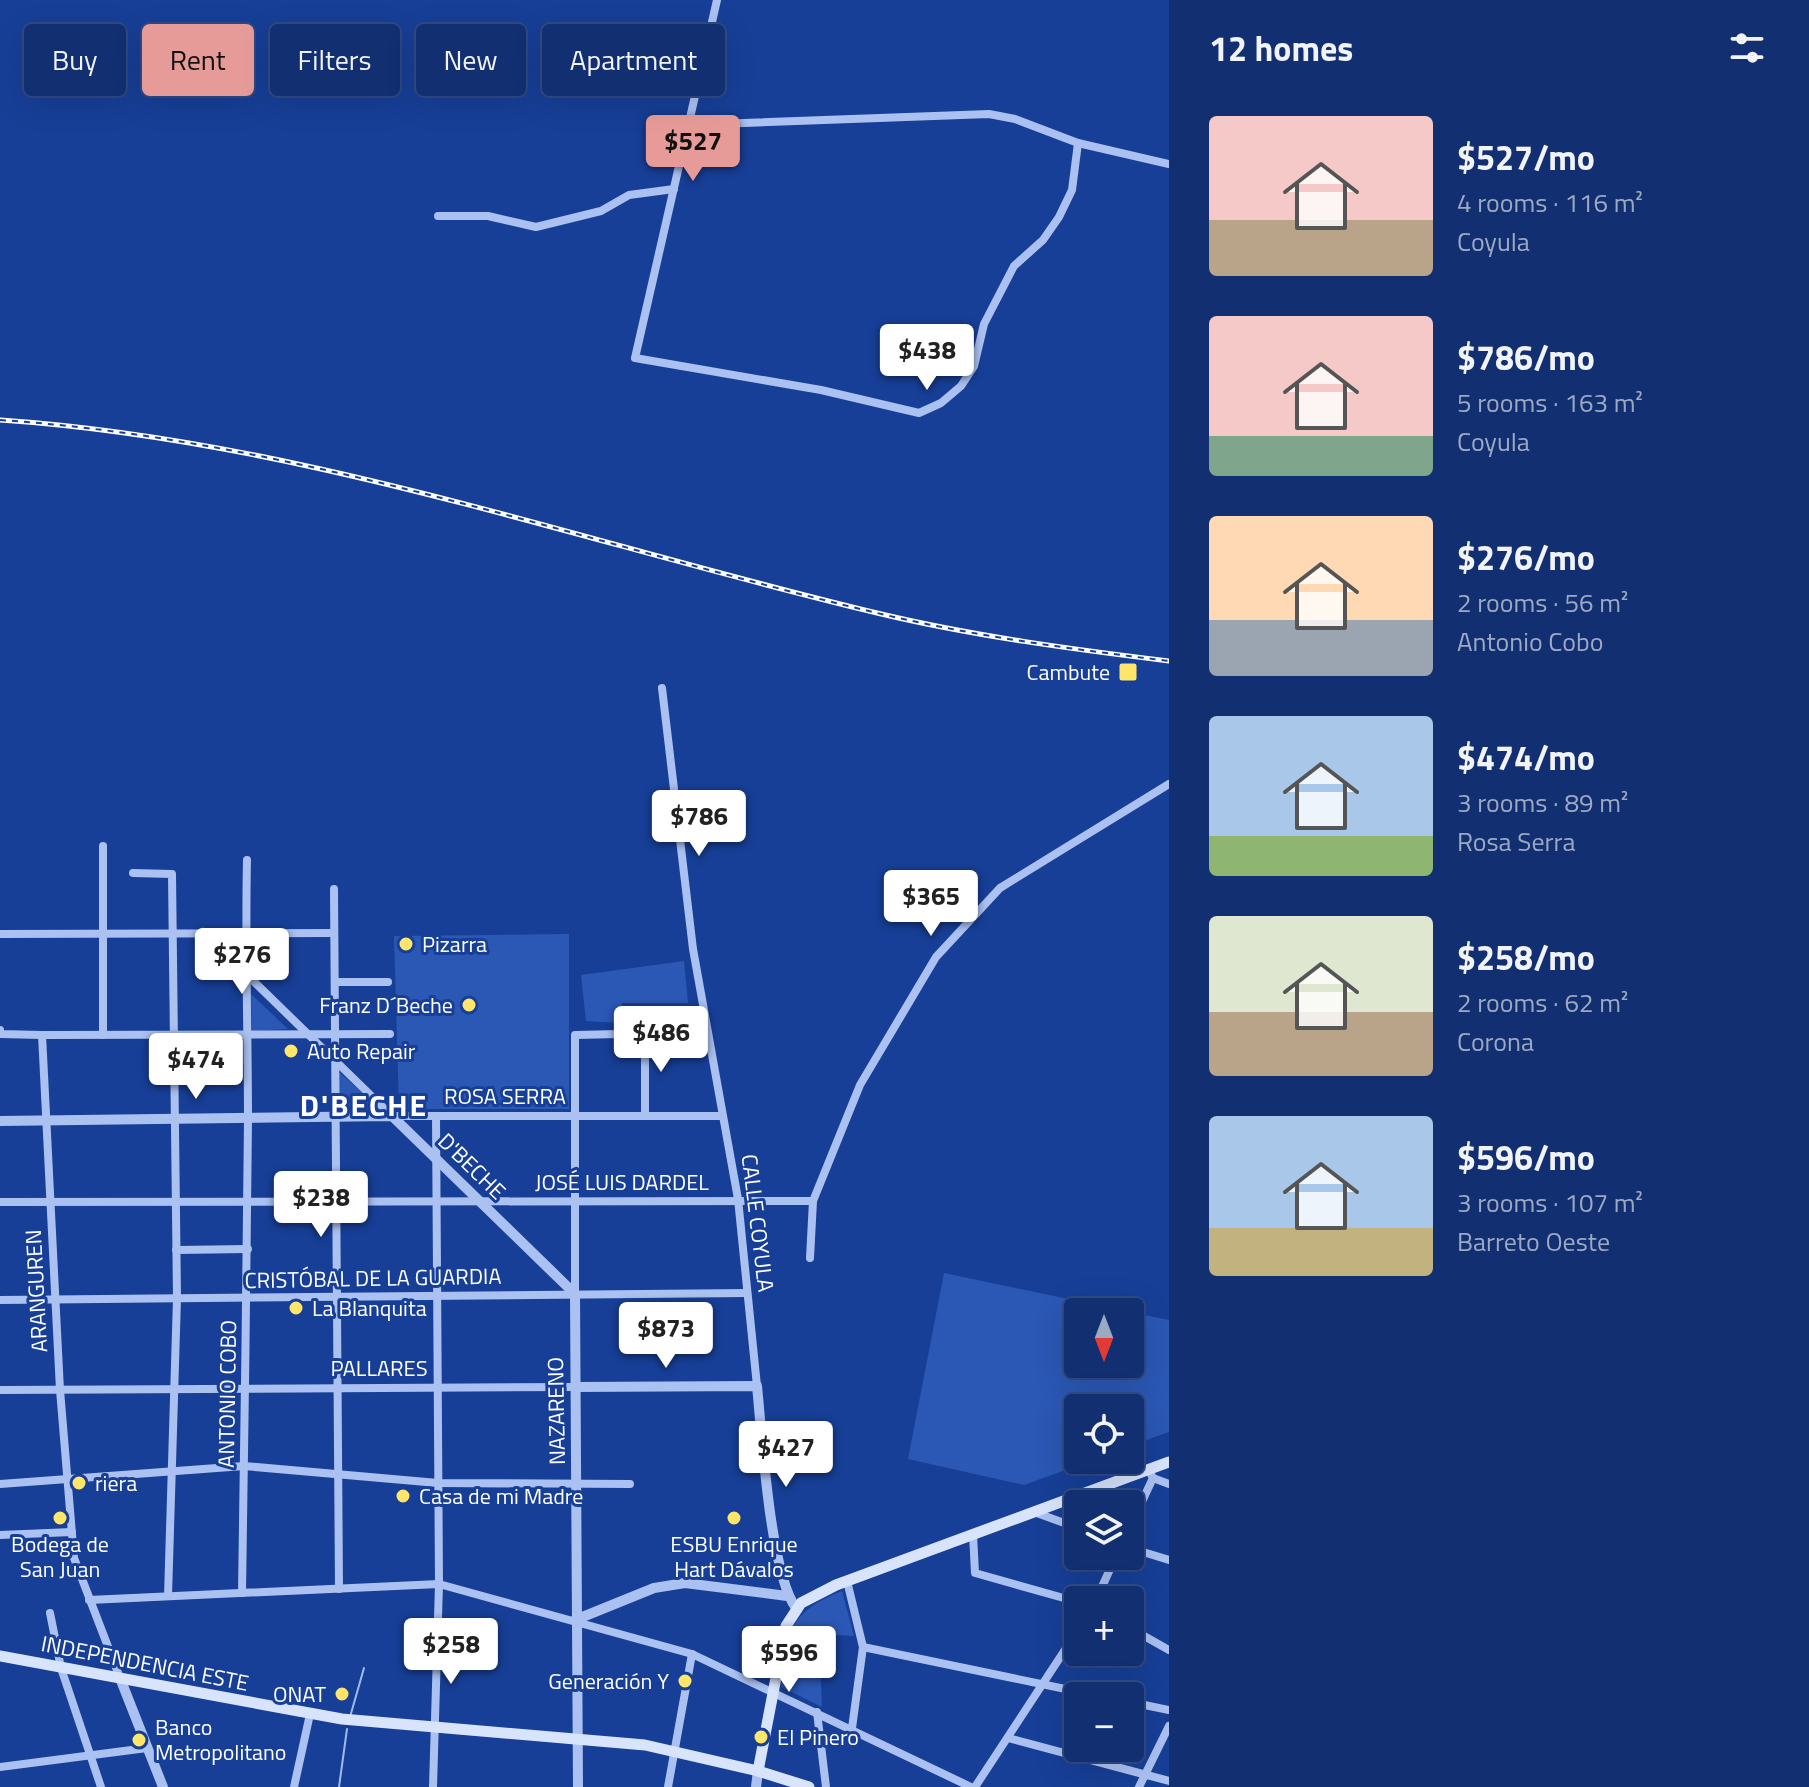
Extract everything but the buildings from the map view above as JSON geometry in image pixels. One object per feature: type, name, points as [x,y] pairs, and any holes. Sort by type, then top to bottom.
[{"type":"main road","points":[[758,1771],[786,1626],[796,1608],[847,1581],[1150,1473],[1169,1462]]},
{"type":"main road","name":"INDEPENDENCIA ESTE","points":[[0,1656],[310,1714],[576,1737],[673,1751],[758,1771],[809,1787]]},
{"type":"street","points":[[717,0],[635,358],[821,390],[919,413],[941,403],[961,386],[974,366],[984,324],[1014,266],[1043,240],[1059,217],[1072,190],[1078,143]]},
{"type":"street","points":[[689,125],[989,114],[1015,119],[1078,143],[1169,164]]},
{"type":"street","points":[[438,216],[488,216],[536,227],[601,211],[629,195],[674,189]]},
{"type":"street","name":"CALLE COYULA","points":[[662,688],[707,1032],[738,1199],[777,1544],[787,1596],[796,1608]]},
{"type":"street","points":[[810,1258],[813,1201],[860,1085],[898,1015],[936,957],[1000,888],[1169,784]]},
{"type":"street","points":[[103,846],[103,1035]]},
{"type":"street","name":"ANTONIO COBO","points":[[242,1593],[248,1249],[244,976],[247,860]]},
{"type":"street","points":[[133,873],[172,874],[177,1298],[168,1596]]},
{"type":"street","points":[[334,889],[339,1589]]},
{"type":"street","name":"D'BECHE","points":[[203,932],[244,976],[575,1294]]},
{"type":"street","points":[[0,934],[334,933]]},
{"type":"street","points":[[336,982],[388,982]]},
{"type":"street","points":[[0,1032],[42,1035],[390,1034]]},
{"type":"street","points":[[645,1116],[645,1032],[707,1032]]},
{"type":"street","name":"NAZARENO","points":[[578,1787],[575,1035],[645,1032]]},
{"type":"street","name":"ARANGUREN","points":[[42,1035],[60,1390],[73,1546],[89,1600]]},
{"type":"street","name":"ROSA SERRA","points":[[0,1121],[336,1116],[722,1116]]},
{"type":"street","points":[[433,1787],[439,1584],[436,1116]]},
{"type":"street","name":"JOSÉ LUIS DARDEL","points":[[0,1202],[813,1201]]},
{"type":"street","points":[[176,1250],[248,1249]]},
{"type":"street","name":"CRISTÓBAL DE LA GUARDIA","points":[[0,1300],[747,1293]]},
{"type":"street","name":"PALLARES","points":[[0,1390],[757,1386]]},
{"type":"street","points":[[0,1484],[244,1466],[438,1483],[630,1484]]},
{"type":"street","points":[[1144,1490],[1150,1473],[1169,1484]]},
{"type":"street","points":[[1034,1512],[1064,1523]]},
{"type":"street","points":[[0,1535],[72,1532]]},
{"type":"street","points":[[973,1534],[975,1573],[1064,1598]]},
{"type":"street","points":[[1144,1552],[1169,1560]]},
{"type":"street","points":[[847,1581],[863,1647],[852,1728]]},
{"type":"street","points":[[575,1620],[654,1588],[685,1583],[787,1596]]},
{"type":"street","points":[[163,1787],[89,1600],[439,1584],[692,1654],[973,1787],[1064,1653]]},
{"type":"street","points":[[50,1613],[61,1668],[101,1787]]},
{"type":"street","points":[[1144,1636],[1169,1650]]},
{"type":"street","points":[[863,1647],[1064,1689]]},
{"type":"street","points":[[668,1787],[692,1654]]},
{"type":"street","points":[[1144,1705],[1169,1710]]},
{"type":"street","points":[[817,1712],[826,1787]]},
{"type":"street","points":[[294,1787],[310,1714]]},
{"type":"street","points":[[1139,1787],[1169,1726]]},
{"type":"street","points":[[1008,1738],[1169,1781]]},
{"type":"street","points":[[0,1767],[147,1748]]},
{"type":"street","points":[[756,1787],[758,1771]]},
{"type":"shaded area","name":"Franz D´Beche","points":[[569,934],[569,1109],[399,1109],[394,936]]},
{"type":"shaded area","points":[[684,961],[688,1003],[622,1003],[619,1023],[586,1021],[581,975]]},
{"type":"shaded area","points":[[251,994],[288,1029],[252,1031]]},
{"type":"shaded area","points":[[339,1072],[386,1114],[339,1114]]},
{"type":"shaded area","points":[[944,1273],[1064,1298],[1064,1378],[1144,1378],[1144,1315],[1169,1320],[1169,1432],[1144,1441],[1144,1394],[1064,1394],[1064,1471],[1024,1485],[908,1459]]},
{"type":"shaded area","points":[[842,1591],[854,1636],[819,1634],[822,1707],[781,1687],[786,1652],[789,1638],[800,1617],[824,1599]]},
{"type":"waterway","points":[[350,1717],[364,1668]]},
{"type":"waterway","points":[[339,1787],[347,1729]]},
{"type":"railway","points":[[0,420],[112,431],[223,449],[442,498],[877,613],[949,629],[1169,661]]},
{"type":"place","name":"Cambute","points":[[1128,672]]},
{"type":"place","name":"Pizarra","points":[[406,944]]},
{"type":"place","name":"Franz D´Beche","points":[[469,1005]]},
{"type":"place","name":"Auto Repair","points":[[291,1051]]},
{"type":"place","name":"La Blanquita","points":[[296,1308]]},
{"type":"place","name":"riera","points":[[79,1483]]},
{"type":"place","name":"Casa de mi Madre","points":[[403,1496]]},
{"type":"place","name":"Bodega de San Juan","points":[[60,1518]]},
{"type":"place","name":"ESBU Enrique Hart Dávalos","points":[[734,1518]]},
{"type":"place","name":"Generación Y","points":[[685,1681]]},
{"type":"place","name":"ONAT","points":[[342,1694]]},
{"type":"place","name":"El Pinero","points":[[761,1737]]},
{"type":"place","name":"Banco Metropolitano","points":[[139,1740]]},
{"type":"district","name":"D'BECHE","points":[[364,1105]]}]
